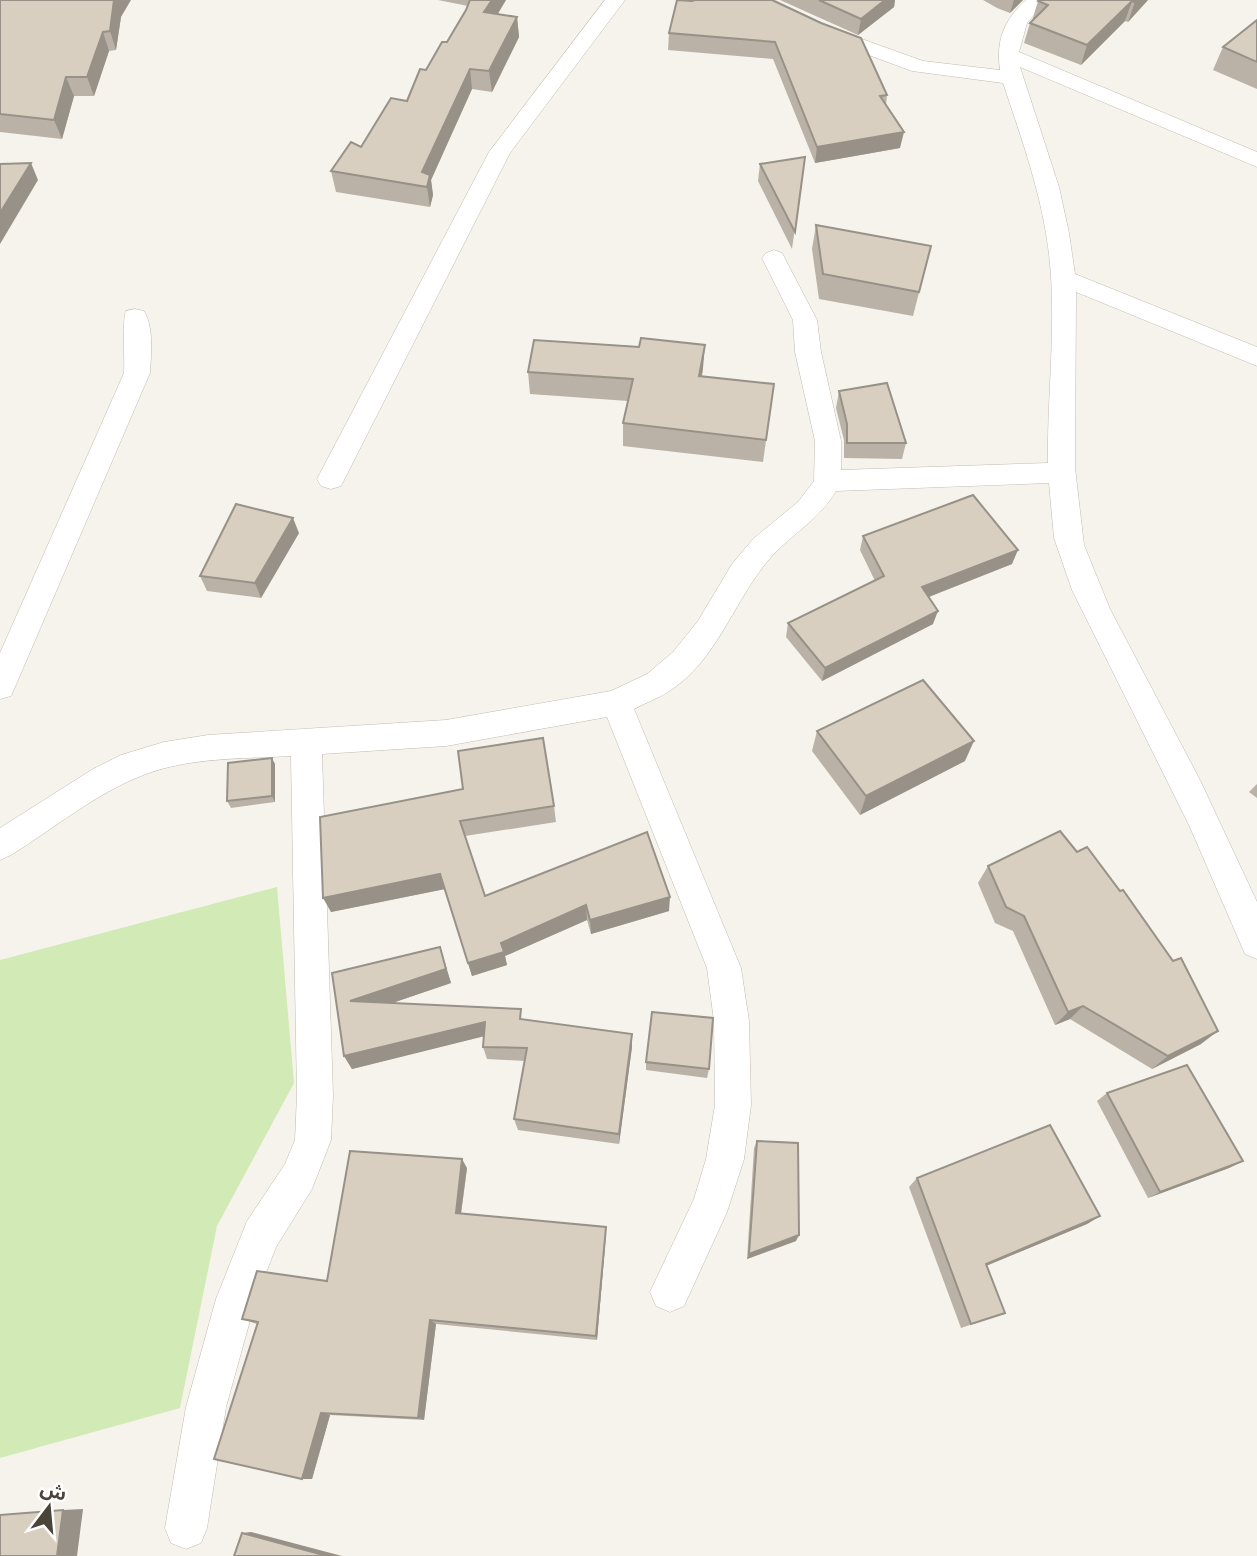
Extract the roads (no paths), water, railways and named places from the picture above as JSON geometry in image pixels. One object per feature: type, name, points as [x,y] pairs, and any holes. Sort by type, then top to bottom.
[{"type":"street","points":[[331,479],[500,152],[615,0]]},
{"type":"street","points":[[758,0],[827,33],[919,67],[1009,66],[1257,160]]},
{"type":"street","points":[[1037,0],[1009,38],[1009,66],[1031,130],[1056,221],[1063,278],[1061,473],[1071,549],[1083,579],[1209,828],[1257,943]]},
{"type":"street","points":[[0,845],[104,779],[132,765],[164,755],[208,748],[446,733],[616,703],[658,683],[684,661],[708,629],[742,572],[764,546],[820,495],[828,481],[828,441],[808,352],[805,320],[774,258]]},
{"type":"street","points":[[1063,278],[1257,357]]},
{"type":"street","points":[[0,687],[138,373],[139,348],[135,317]]},
{"type":"street","points":[[828,481],[1061,473]]},
{"type":"street","points":[[616,703],[724,968],[731,1009],[734,1057],[731,1120],[718,1185],[670,1293]]},
{"type":"street","points":[[186,1528],[206,1407],[236,1299],[261,1235],[299,1176],[313,1140],[315,1096],[306,743]]}]
